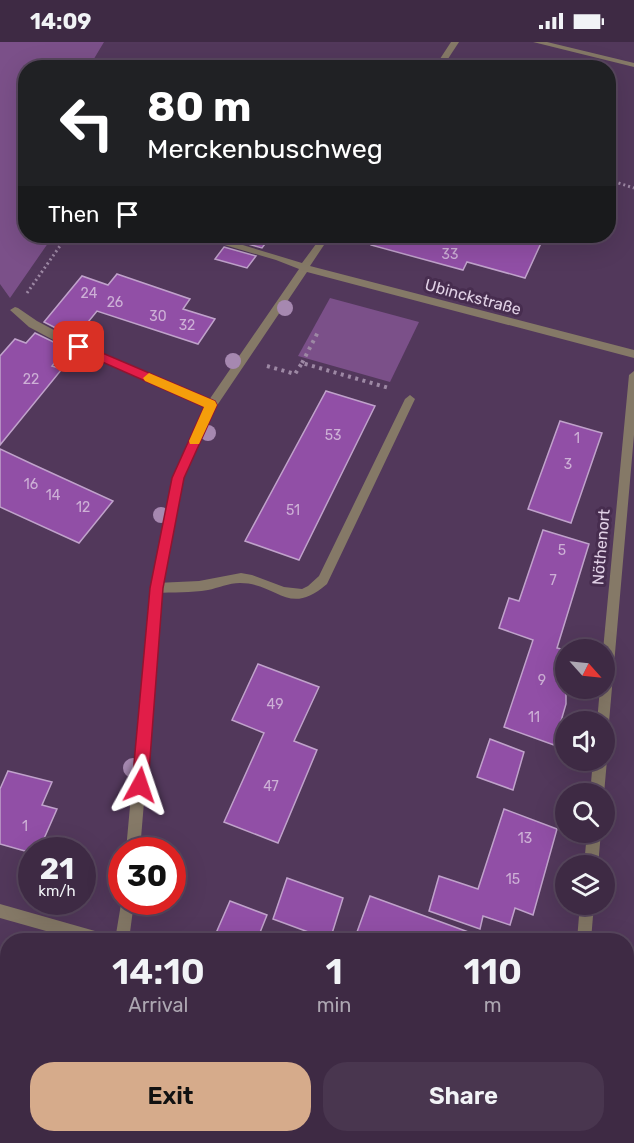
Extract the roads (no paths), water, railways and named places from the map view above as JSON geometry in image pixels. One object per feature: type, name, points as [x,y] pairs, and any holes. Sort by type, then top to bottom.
[{"type":"street","points":[[443,60],[455,42]]},
{"type":"street","points":[[537,42],[613,60]]},
{"type":"street","points":[[616,61],[634,65]]},
{"type":"street","name":"Ubinckstraße","points":[[228,243],[305,268],[634,354]]},
{"type":"street","points":[[134,837],[156,588],[178,478],[211,405],[321,243]]},
{"type":"street","points":[[15,310],[33,324],[63,340],[211,405]]},
{"type":"street","name":"Nöthenort","points":[[604,711],[634,375]]},
{"type":"street","points":[[156,588],[202,586],[242,578],[292,595],[306,594],[316,588],[323,580],[410,399]]},
{"type":"street","points":[[0,911],[77,933]]},
{"type":"street","points":[[123,933],[125,915]]},
{"type":"street","points":[[585,933],[586,915]]}]
